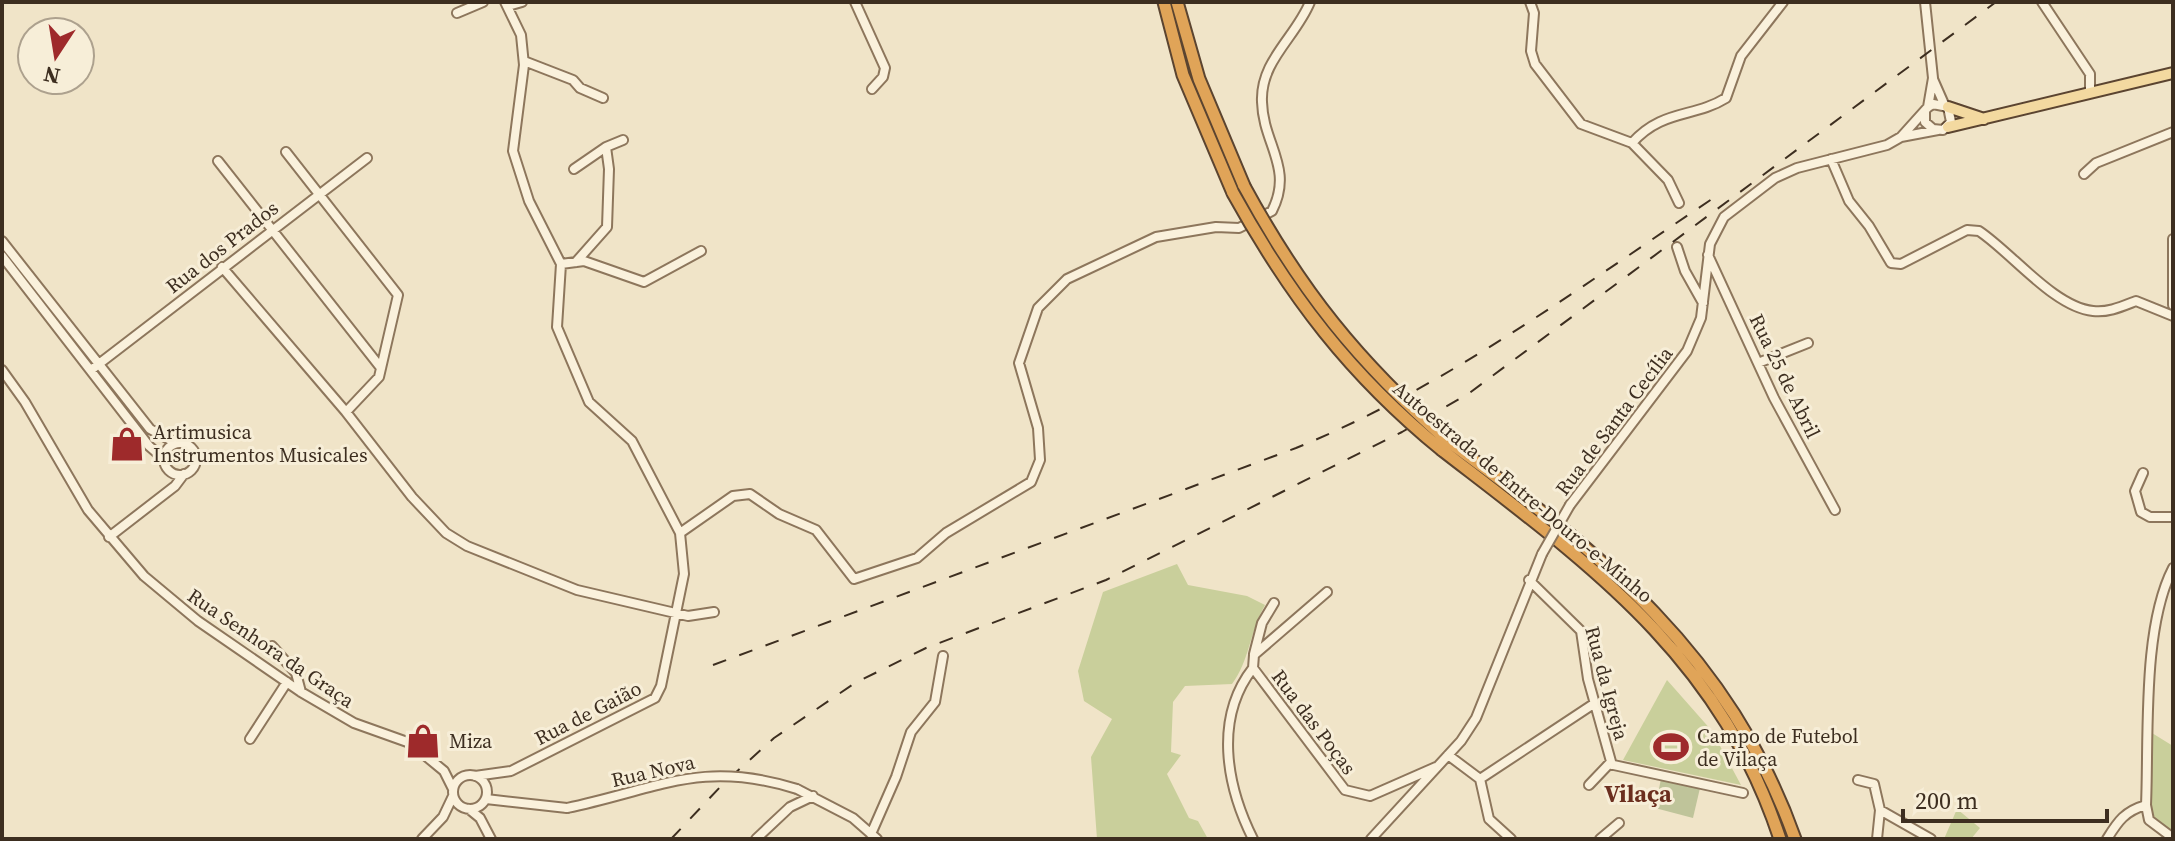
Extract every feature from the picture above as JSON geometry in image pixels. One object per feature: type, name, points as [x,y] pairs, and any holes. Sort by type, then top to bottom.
[{"type":"highway","name":"Autoestrada de Entre-Douro-e-Minho","points":[[1164,2],[1183,75],[1238,189],[1312,299],[1369,367],[1445,446],[1629,601],[1671,645],[1709,696],[1744,754],[1780,839]]},
{"type":"highway","name":"Autoestrada de Entre-Douro-e-Minho","points":[[1177,2],[1199,79],[1238,189]]},
{"type":"highway","name":"Autoestrada de Entre-Douro-e-Minho","points":[[1445,446],[1596,556],[1679,637],[1719,689],[1755,750],[1795,839]]},
{"type":"main road","points":[[1943,128],[2173,73]]},
{"type":"main road","points":[[1946,106],[1986,119]]},
{"type":"street","points":[[457,13],[483,2]]},
{"type":"street","points":[[522,2],[506,4],[521,35],[524,61],[513,151],[529,201],[561,264],[584,261],[644,282],[701,251]]},
{"type":"street","points":[[855,2],[885,68],[883,77],[872,89]]},
{"type":"street","points":[[680,533],[733,496],[750,494],[779,514],[816,530],[854,579],[917,558],[965,521],[1021,491],[1031,482],[1040,460],[1038,428],[1019,363],[1038,308],[1067,279],[1139,243],[1216,227],[1239,228],[1272,211],[1282,183],[1262,103],[1265,79],[1272,59],[1310,2]]},
{"type":"street","points":[[1530,2],[1534,13],[1531,51],[1535,64],[1581,124],[1632,143],[1668,180],[1679,203]]},
{"type":"street","points":[[1632,143],[1672,114],[1709,109],[1726,98],[1741,56],[1783,2]]},
{"type":"street","points":[[1925,2],[1933,78],[1927,109],[1928,126],[1943,128],[1952,117],[1933,78]]},
{"type":"street","points":[[2042,2],[2090,74],[2090,93]]},
{"type":"street","points":[[524,61],[573,80],[580,88],[603,98]]},
{"type":"street","points":[[1927,109],[1946,106]]},
{"type":"street","name":"Rua de Santa Cecília","points":[[1371,839],[1440,765],[1476,718],[1529,580],[1570,505],[1687,351],[1698,328],[1708,255],[1715,232],[1739,203],[1775,178],[1887,145],[1901,137],[1927,109]]},
{"type":"street","name":"Rua de Santa Cecília","points":[[1901,137],[1943,128]]},
{"type":"street","points":[[2084,174],[2096,163],[2173,132]]},
{"type":"street","points":[[574,169],[606,147],[623,140]]},
{"type":"street","points":[[576,262],[607,227],[609,169],[606,147]]},
{"type":"street","points":[[286,152],[398,295],[379,377],[346,412]]},
{"type":"street","name":"Rua dos Prados","points":[[94,367],[367,158]]},
{"type":"street","points":[[1831,159],[1849,201],[1869,226],[1891,263],[1901,264],[1967,230],[1979,231],[2049,289],[2082,308],[2094,312],[2111,310],[2136,301],[2173,316]]},
{"type":"street","points":[[218,161],[381,368]]},
{"type":"street","points":[[2173,239],[2173,305]]},
{"type":"street","points":[[2,241],[149,446],[164,459],[170,471],[184,474]]},
{"type":"street","points":[[1677,247],[1685,271],[1703,303]]},
{"type":"street","name":"Rua 25 de Abril","points":[[1708,255],[1758,363],[1835,510]]},
{"type":"street","points":[[2,256],[150,429],[176,443],[186,444],[196,455],[192,469],[175,486],[109,537]]},
{"type":"street","name":"Rua de Gaião","points":[[464,776],[496,775],[655,698],[661,686],[684,574],[680,533],[632,441],[589,402],[557,327],[561,264]]},
{"type":"street","points":[[222,267],[346,412],[430,518],[467,546],[577,590],[675,614],[701,617],[714,612]]},
{"type":"street","points":[[1758,363],[1808,343]]},
{"type":"street","name":"Rua Senhora da Graça","points":[[2,370],[25,402],[88,510],[144,576],[180,607],[301,692],[354,723],[410,743],[444,771],[464,776]]},
{"type":"street","points":[[164,459],[168,449],[176,443]]},
{"type":"street","points":[[2143,473],[2135,491],[2141,512],[2150,517],[2173,517]]},
{"type":"street","points":[[2173,568],[2163,587],[2154,624],[2146,805],[2149,820],[2173,838]]},
{"type":"street","name":"Rua da Igreja","points":[[1529,580],[1581,631],[1595,703],[1612,765]]},
{"type":"street","points":[[1254,655],[1327,592]]},
{"type":"street","points":[[1253,839],[1234,790],[1228,741],[1234,698],[1253,668],[1262,623],[1274,603]]},
{"type":"street","points":[[272,646],[296,673],[301,692]]},
{"type":"street","points":[[875,838],[911,732],[935,702],[943,656]]},
{"type":"street","name":"Rua das Poças","points":[[1253,668],[1345,790],[1370,796],[1440,765]]},
{"type":"street","points":[[250,739],[287,682]]},
{"type":"street","points":[[1480,779],[1595,703]]},
{"type":"street","points":[[1448,755],[1480,779],[1489,819],[1511,839]]},
{"type":"street","points":[[1589,785],[1605,766],[1612,765],[1743,793]]},
{"type":"street","name":"Rua Senhora da Graça","points":[[444,771],[453,792],[467,809]]},
{"type":"street","name":"Rua de Gaião","points":[[485,795],[496,775]]},
{"type":"street","points":[[422,839],[443,817],[453,792],[464,776]]},
{"type":"street","name":"Rua Nova","points":[[475,776],[485,795],[499,800],[567,808],[691,776],[751,777],[813,796],[853,818],[875,838]]},
{"type":"street","points":[[1858,780],[1874,784],[1880,810],[1877,839]]},
{"type":"street","points":[[1397,785],[1408,799]]},
{"type":"street","points":[[443,817],[467,809],[485,795]]},
{"type":"street","points":[[480,818],[485,795]]},
{"type":"street","points":[[756,839],[790,807],[813,796]]},
{"type":"street","points":[[2108,839],[2119,819],[2131,809],[2146,805]]},
{"type":"street","points":[[467,809],[480,818],[491,839]]},
{"type":"street","points":[[1880,810],[1931,839]]},
{"type":"street","points":[[1600,839],[1619,823]]},
{"type":"green space","points":[[1177,564],[1188,585],[1247,596],[1265,605],[1232,684],[1185,686],[1173,702],[1171,752],[1181,755],[1167,774],[1189,818],[1198,821],[1208,839],[1097,839],[1091,757],[1112,719],[1084,701],[1078,671],[1103,592]]},
{"type":"green space","points":[[1667,680],[1712,731],[1741,785],[1623,760]]},
{"type":"green space","points":[[2152,733],[2173,746],[2173,834],[2153,820],[2150,806]]},
{"type":"green space","points":[[1661,779],[1700,788],[1693,818],[1655,808]]},
{"type":"green space","points":[[1957,809],[1980,828],[1971,839],[1944,839]]},
{"type":"railway","points":[[671,839],[723,784],[774,738],[855,683],[926,648],[1106,580],[1402,432],[1468,394],[1996,2]]},
{"type":"railway","points":[[713,665],[1296,448],[1353,423],[1408,395],[1513,332],[1718,195]]},
{"type":"place","name":"Artimusica Instrumentos Musicales","points":[[127,444]]},
{"type":"place","name":"Miza","points":[[423,741]]},
{"type":"place","name":"Campo de Futebol de Vilaça","points":[[1671,747]]},
{"type":"district","name":"Vilaça","points":[[1638,793]]}]
